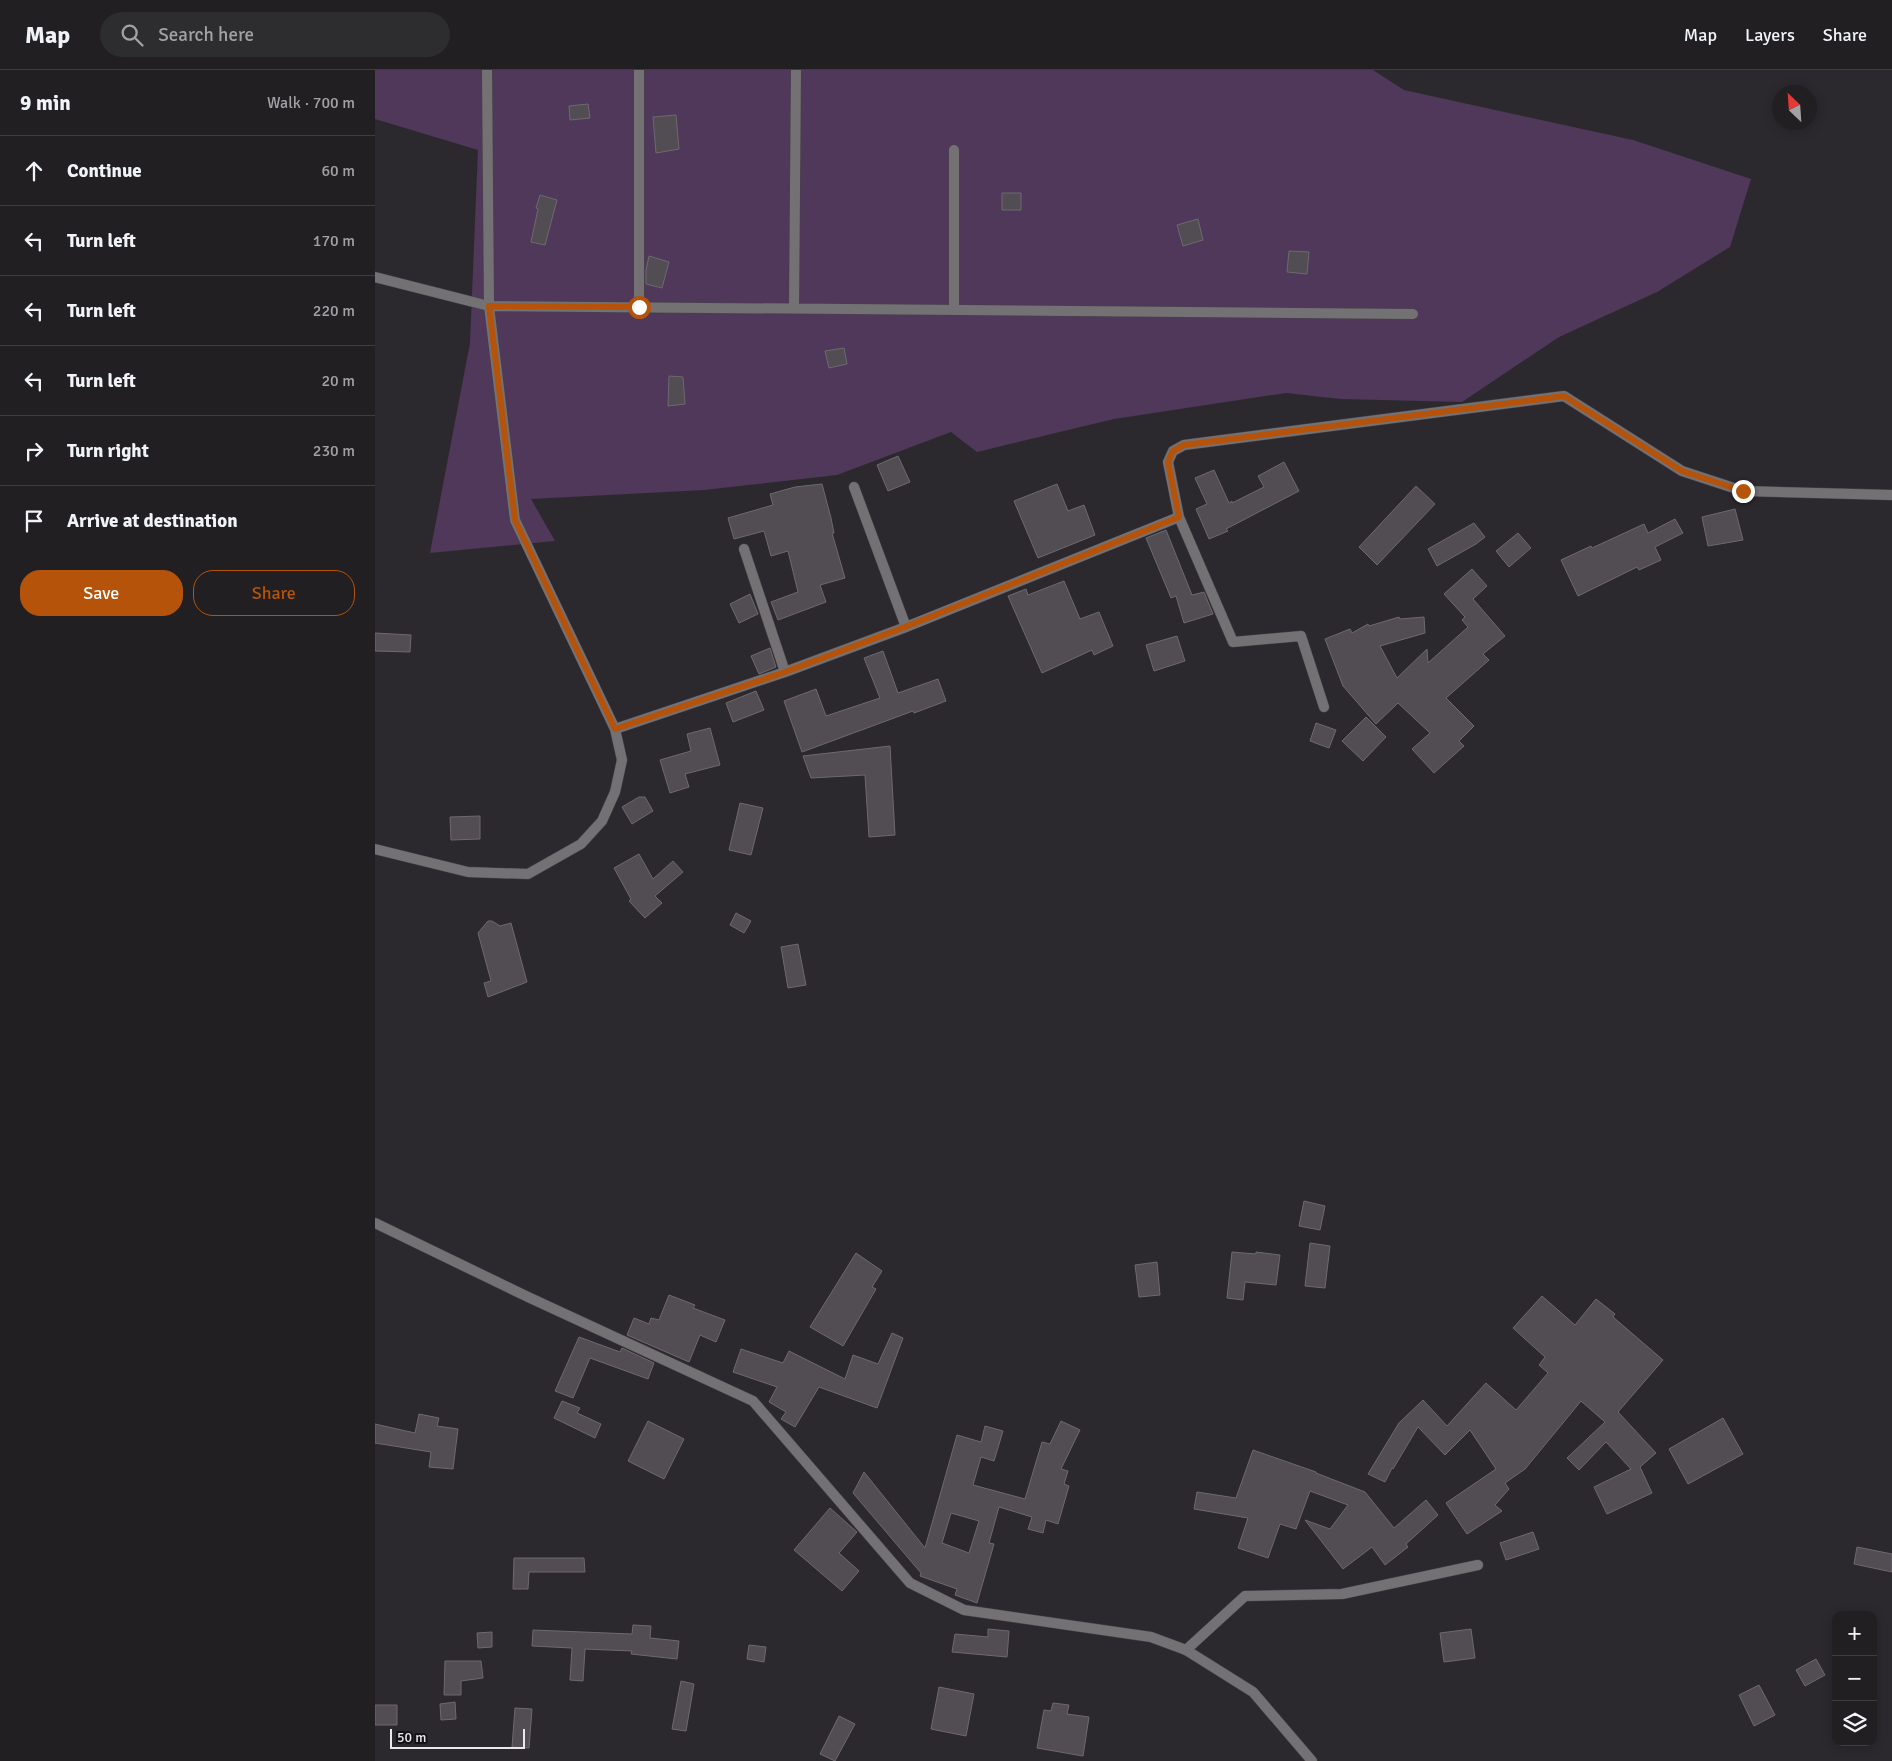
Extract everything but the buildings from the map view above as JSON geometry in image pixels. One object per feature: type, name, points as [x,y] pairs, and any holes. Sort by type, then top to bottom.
[{"type":"street","points":[[375,849],[468,872],[527,874],[581,844],[602,821],[615,792],[622,760],[615,729],[515,520],[489,306],[487,70]]},
{"type":"street","points":[[639,70],[639,307]]},
{"type":"street","points":[[794,309],[796,70]]},
{"type":"street","points":[[954,310],[955,150]]},
{"type":"street","points":[[375,277],[489,306],[1413,314]]},
{"type":"street","points":[[1324,707],[1301,636],[1233,642],[1179,517],[1168,462],[1173,451],[1184,445],[1564,396],[1682,471],[1743,491],[1892,495]]},
{"type":"street","points":[[854,487],[905,627]]},
{"type":"street","points":[[615,729],[785,672],[905,627],[1179,517]]},
{"type":"street","points":[[745,549],[785,672]]},
{"type":"street","points":[[375,1223],[528,1297],[753,1401],[910,1583],[964,1610],[1151,1637],[1186,1650],[1253,1692],[1312,1761]]},
{"type":"street","points":[[1186,1650],[1245,1596],[1341,1594],[1478,1565]]},
{"type":"shaded area","points":[[375,70],[1373,70],[1404,90],[1633,140],[1751,179],[1730,247],[1657,292],[1559,337],[1462,402],[1341,399],[1286,393],[1114,419],[977,452],[951,432],[837,475],[704,490],[531,499],[555,541],[430,553],[470,343],[478,150],[375,119]]},
{"type":"route","points":[[639,307],[489,306],[515,520],[615,729],[785,672],[905,627],[1179,517],[1168,462],[1173,451],[1184,445],[1564,396],[1682,471],[1743,491]]}]
